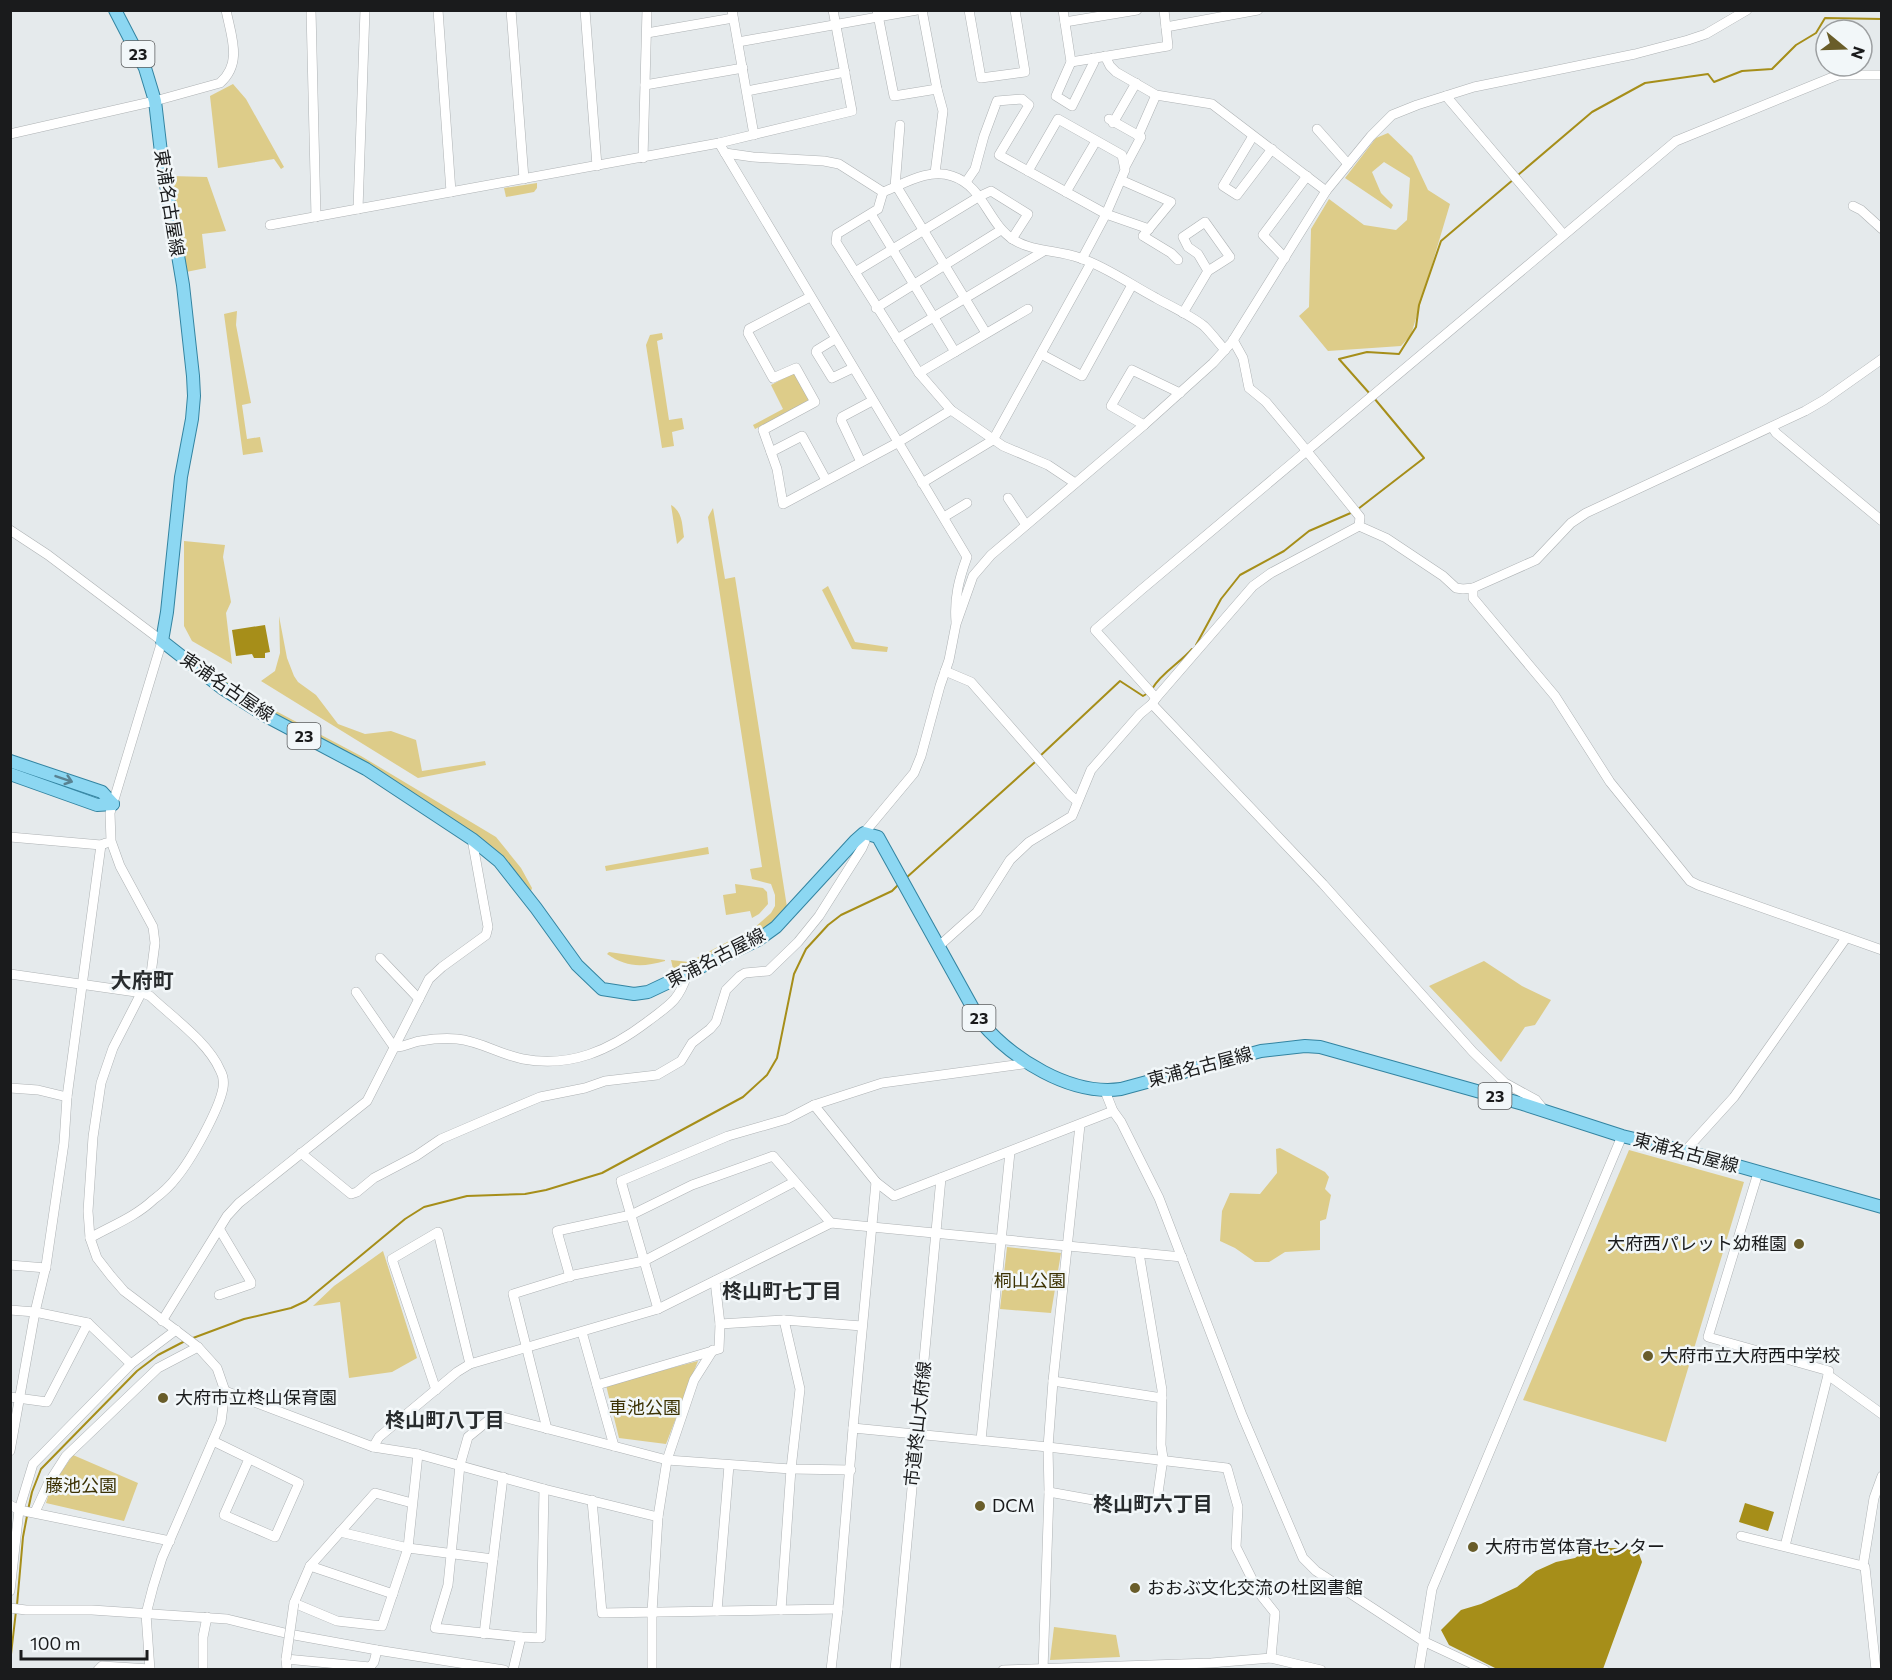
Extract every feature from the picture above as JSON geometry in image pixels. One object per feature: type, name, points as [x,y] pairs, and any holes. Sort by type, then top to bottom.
[{"type":"main road","name":"東浦名古屋線","points":[[114,10],[144,68],[155,101],[162,161],[183,285],[194,396],[181,477],[168,612],[162,641],[222,688],[266,716],[366,769],[472,839],[499,861],[577,964],[602,989],[634,994],[648,992],[758,940],[776,927],[864,834],[878,837],[980,1021],[992,1035],[1030,1063],[1051,1076],[1078,1087],[1105,1091],[1121,1089],[1261,1052],[1305,1046],[1333,1050],[1544,1110],[1622,1136],[1685,1151],[1881,1207]]},
{"type":"main road","points":[[10,761],[102,792],[113,804]]},
{"type":"main road","points":[[10,774],[97,805],[113,804]]},
{"type":"street","points":[[10,134],[213,87],[228,76],[235,57],[226,10]]},
{"type":"street","points":[[311,10],[316,217]]},
{"type":"street","points":[[358,209],[365,10]]},
{"type":"street","points":[[438,10],[451,192]]},
{"type":"street","points":[[511,10],[524,179]]},
{"type":"street","points":[[585,10],[597,166]]},
{"type":"street","points":[[643,158],[647,10]]},
{"type":"street","points":[[270,225],[643,158],[719,143],[852,111],[833,10]]},
{"type":"street","points":[[738,42],[836,26],[878,14],[917,10]]},
{"type":"street","points":[[922,10],[943,111],[935,173]]},
{"type":"street","points":[[969,10],[981,78],[1025,72],[1015,10]]},
{"type":"street","points":[[1063,10],[1071,62],[1056,96],[1072,105],[1094,62],[1093,58]]},
{"type":"street","points":[[1065,22],[1137,10]]},
{"type":"street","points":[[1071,62],[1168,46],[1164,10]]},
{"type":"street","points":[[1166,27],[1258,10]]},
{"type":"street","points":[[301,1153],[351,1194],[441,1139],[540,1098],[605,1081],[657,1075],[681,1060],[692,1043],[710,1029],[721,1010],[726,990],[746,973],[768,971],[798,942],[819,916],[857,856],[865,841],[864,834],[914,773],[949,660],[956,624],[973,576],[991,555],[1144,425],[1225,350],[1326,191],[1371,136],[1392,115],[1474,87],[1635,54],[1688,40],[1706,34],[1747,10]]},
{"type":"street","points":[[647,33],[733,14],[754,135]]},
{"type":"street","points":[[878,14],[894,96],[937,89]]},
{"type":"street","points":[[1105,56],[1116,72],[1156,95],[1212,104],[1326,191]]},
{"type":"street","points":[[645,85],[743,68]]},
{"type":"street","points":[[747,92],[845,72]]},
{"type":"street","points":[[1544,1110],[1536,1100],[1505,1083],[1473,1052],[1095,630],[1306,450],[1676,141],[1838,75],[1881,75]]},
{"type":"street","points":[[922,483],[993,441],[1041,354],[1087,261],[1125,167],[1141,137],[1111,121],[1136,83]]},
{"type":"street","points":[[1138,136],[1156,95]]},
{"type":"street","points":[[1446,96],[1563,234]]},
{"type":"street","points":[[966,182],[975,169],[984,136],[998,101],[1022,99],[1029,105],[999,155],[1106,214],[1149,229]]},
{"type":"street","points":[[1028,171],[1058,119],[1122,155],[1125,167]]},
{"type":"street","points":[[900,125],[896,187],[923,231],[926,232],[986,333]]},
{"type":"street","points":[[1317,129],[1348,164]]},
{"type":"street","points":[[1253,136],[1222,186],[1237,195],[1272,149]]},
{"type":"street","points":[[1066,192],[1096,141]]},
{"type":"street","points":[[719,143],[967,557],[958,581],[955,604],[956,624]]},
{"type":"street","points":[[725,153],[824,161],[839,165],[883,192]]},
{"type":"street","points":[[883,192],[932,172],[951,175],[966,182],[980,196],[992,219],[1012,239],[1087,261],[1183,313],[1203,326],[1225,350]]},
{"type":"street","points":[[1285,258],[1263,235],[1307,176]]},
{"type":"street","points":[[1121,180],[1171,202],[1143,236],[1171,253],[1178,260]]},
{"type":"street","points":[[855,272],[991,191],[1028,214],[1012,239]]},
{"type":"street","points":[[883,192],[878,209],[837,234],[836,242],[876,308],[919,373],[951,410],[993,441],[1048,465],[1075,483]]},
{"type":"street","points":[[1853,206],[1861,210],[1881,229]]},
{"type":"street","points":[[871,214],[955,352]]},
{"type":"street","points":[[1183,313],[1208,271],[1230,257],[1204,222],[1183,237],[1188,247],[1198,254],[1208,271]]},
{"type":"street","points":[[876,308],[1001,230]]},
{"type":"street","points":[[897,339],[1044,250]]},
{"type":"street","points":[[1041,354],[1082,376],[1132,285]]},
{"type":"street","points":[[810,297],[749,329],[747,333],[773,378],[796,368],[815,402],[763,430],[777,470],[783,504],[951,410]]},
{"type":"street","points":[[919,373],[1028,309]]},
{"type":"street","points":[[835,339],[816,352],[832,378],[853,368]]},
{"type":"street","points":[[1233,340],[1243,358],[1249,388],[1266,402],[1306,450],[1352,507],[1359,521],[1443,576],[1456,588],[1463,589],[1473,588],[1536,560],[1571,523],[1586,513],[1772,427],[1824,400],[1881,359]]},
{"type":"street","points":[[1144,425],[1111,406],[1132,370],[1180,393]]},
{"type":"street","points":[[861,462],[841,420],[842,417],[872,401]]},
{"type":"street","points":[[1772,427],[1776,433],[1881,521]]},
{"type":"street","points":[[771,452],[802,436],[826,480]]},
{"type":"street","points":[[1008,498],[1026,525]]},
{"type":"street","points":[[944,517],[967,503]]},
{"type":"street","points":[[939,946],[977,912],[1010,860],[1029,842],[1072,816],[1091,770],[1140,714],[1152,696],[1253,586],[1359,521]]},
{"type":"street","points":[[10,530],[48,555],[162,641],[110,813],[111,841],[120,866],[153,927],[154,958],[151,974],[143,993],[113,1048],[101,1083],[93,1137],[88,1211],[90,1238],[97,1258],[111,1276],[124,1290],[196,1346],[217,1368],[225,1391],[221,1422],[162,1558],[146,1614],[149,1629],[150,1669],[102,1666],[98,1670]]},
{"type":"street","points":[[1473,588],[1473,598],[1555,696],[1610,782],[1690,881],[1881,950]]},
{"type":"street","points":[[945,672],[971,682],[1077,801]]},
{"type":"street","points":[[10,837],[101,845],[111,841]]},
{"type":"street","points":[[162,1321],[227,1216],[239,1203],[367,1101],[429,980],[442,967],[486,935],[488,927],[472,839]]},
{"type":"street","points":[[10,1451],[15,1398],[46,1268],[101,845]]},
{"type":"street","points":[[1685,1151],[1734,1096],[1846,938]]},
{"type":"street","points":[[380,958],[419,999]]},
{"type":"street","points":[[10,974],[82,983],[150,996],[211,1055],[223,1076],[223,1088],[213,1114],[188,1162],[176,1178],[152,1202],[132,1216],[90,1238]]},
{"type":"street","points":[[394,1047],[398,1048],[419,1041],[455,1039],[521,1059],[570,1060],[588,1056],[618,1042],[668,1006],[681,994],[687,975]]},
{"type":"street","points":[[356,992],[394,1047]]},
{"type":"street","points":[[658,1309],[621,1181],[728,1136],[787,1119],[814,1105],[882,1083],[1030,1063]]},
{"type":"street","points":[[10,1088],[38,1090],[67,1097]]},
{"type":"street","points":[[1105,1091],[1113,1111],[1121,1122],[1159,1198],[1242,1415],[1303,1558],[1316,1571],[1423,1641],[1485,1670]]},
{"type":"street","points":[[814,1105],[876,1182],[894,1196],[1113,1111]]},
{"type":"street","points":[[1042,1669],[1049,1492],[1048,1447],[1080,1125]]},
{"type":"street","points":[[1419,1670],[1432,1589],[1622,1136]]},
{"type":"street","points":[[981,1440],[1010,1152]]},
{"type":"street","points":[[570,1277],[557,1231],[631,1215],[692,1185],[773,1156],[831,1223]]},
{"type":"street","points":[[1758,1173],[1708,1337],[1829,1371],[1785,1546]]},
{"type":"street","name":"市道柊山大府線","points":[[895,1670],[941,1178]]},
{"type":"street","points":[[548,1429],[513,1294],[570,1277],[644,1260],[794,1182]]},
{"type":"street","points":[[831,1670],[876,1182]]},
{"type":"street","points":[[373,1447],[379,1437],[457,1372],[470,1364],[658,1309],[831,1223],[1182,1257]]},
{"type":"street","points":[[219,1294],[251,1284],[220,1230]]},
{"type":"street","points":[[436,1390],[392,1259],[438,1232],[470,1364]]},
{"type":"street","points":[[1049,1492],[1110,1503],[1156,1507],[1162,1459],[1162,1398],[1139,1253]]},
{"type":"street","points":[[10,1265],[46,1268]]},
{"type":"street","points":[[597,1385],[719,1348],[720,1324],[715,1281]]},
{"type":"street","points":[[10,1310],[35,1312],[88,1323],[131,1364]]},
{"type":"street","points":[[720,1324],[784,1320],[862,1326]]},
{"type":"street","points":[[781,1610],[791,1469],[800,1389],[784,1320]]},
{"type":"street","points":[[15,1398],[47,1402],[88,1323]]},
{"type":"street","points":[[10,1591],[15,1507],[33,1464],[131,1364],[176,1330]]},
{"type":"street","points":[[582,1332],[614,1446]]},
{"type":"street","points":[[35,1512],[48,1484],[66,1456],[158,1368],[196,1346]]},
{"type":"street","points":[[652,1670],[652,1612],[658,1518],[667,1460],[694,1380],[712,1350]]},
{"type":"street","points":[[1828,1375],[1881,1414]]},
{"type":"street","points":[[1053,1382],[1162,1398]]},
{"type":"street","points":[[225,1391],[373,1447],[418,1454],[658,1518]]},
{"type":"street","points":[[544,1489],[541,1638],[435,1628],[448,1585],[460,1465],[468,1437],[495,1415],[667,1460],[791,1469],[851,1470]]},
{"type":"street","points":[[853,1428],[1162,1459],[1227,1468],[1238,1507],[1236,1547],[1259,1593],[1275,1613],[1271,1659]]},
{"type":"street","points":[[213,1441],[299,1483],[275,1537],[224,1515],[249,1459]]},
{"type":"street","points":[[294,1603],[337,1622],[381,1626],[408,1548],[418,1454]]},
{"type":"street","points":[[717,1611],[729,1465]]},
{"type":"street","points":[[1876,1670],[1865,1567],[1863,1566],[1874,1498],[1881,1476]]},
{"type":"street","points":[[484,1634],[503,1478]]},
{"type":"street","points":[[287,1670],[286,1659],[294,1603],[310,1566],[375,1493],[412,1503]]},
{"type":"street","points":[[592,1500],[602,1612],[838,1609]]},
{"type":"street","points":[[15,1507],[170,1541]]},
{"type":"street","points":[[340,1532],[408,1548],[493,1559]]},
{"type":"street","points":[[1741,1536],[1863,1566]]},
{"type":"street","points":[[310,1566],[393,1594]]},
{"type":"street","points":[[10,1608],[92,1610],[227,1619],[289,1634],[504,1670]]},
{"type":"street","points":[[203,1670],[203,1637],[207,1617]]},
{"type":"street","points":[[513,1670],[521,1637]]},
{"type":"street","points":[[286,1659],[369,1667],[374,1662],[377,1650]]},
{"type":"street","points":[[1003,1670],[1211,1666],[1271,1659],[1321,1670]]},
{"type":"green space","points":[[233,84],[246,99],[284,167],[281,169],[274,159],[218,168],[210,96]]},
{"type":"green space","points":[[1388,133],[1412,156],[1428,190],[1450,204],[1411,335],[1401,346],[1328,351],[1299,316],[1309,307],[1311,229],[1329,199],[1364,225],[1396,230],[1407,220],[1410,178],[1384,162],[1372,172],[1381,193],[1393,205],[1391,209],[1345,178],[1376,138]]},
{"type":"green space","points":[[171,176],[207,177],[226,231],[202,234],[206,268],[186,272]]},
{"type":"green space","points":[[537,183],[534,192],[506,197],[504,188]]},
{"type":"green space","points":[[237,311],[236,325],[251,403],[242,405],[247,439],[260,437],[263,452],[243,455],[224,314]]},
{"type":"green space","points":[[662,333],[663,339],[657,341],[669,420],[682,418],[684,429],[672,432],[674,446],[662,448],[646,345],[650,335]]},
{"type":"green space","points":[[796,372],[811,400],[755,429],[753,425],[783,409],[771,385]]},
{"type":"green space","points":[[671,505],[678,511],[682,523],[684,537],[677,544]]},
{"type":"green space","points":[[713,508],[725,579],[735,577],[787,907],[772,924],[759,933],[674,973],[671,960],[689,962],[754,928],[771,913],[775,906],[775,895],[771,884],[752,879],[750,869],[762,867],[708,517]]},
{"type":"green space","points":[[184,541],[225,545],[223,557],[231,602],[226,613],[232,664],[192,641],[184,626]]},
{"type":"green space","points":[[828,586],[855,642],[888,647],[887,652],[852,649],[822,590]]},
{"type":"green space","points":[[279,616],[287,658],[294,676],[298,682],[316,695],[338,724],[365,734],[391,731],[416,740],[422,771],[485,761],[486,765],[418,778],[261,681],[275,671],[280,653]]},
{"type":"green space","points":[[194,655],[214,673],[251,698],[361,756],[496,837],[521,868],[532,888],[530,894],[503,860],[225,685],[194,660]]},
{"type":"green space","points":[[708,847],[709,854],[606,871],[605,866]]},
{"type":"green space","points":[[735,884],[763,888],[767,892],[768,904],[752,918],[750,911],[726,915],[723,895],[736,893]]},
{"type":"green space","points":[[609,952],[665,961],[642,965],[628,964],[614,959],[607,954]]},
{"type":"green space","points":[[1484,961],[1522,986],[1551,1000],[1535,1025],[1525,1027],[1501,1062],[1429,986]]},
{"type":"green space","points":[[1280,1148],[1325,1172],[1329,1177],[1325,1189],[1331,1195],[1326,1219],[1320,1221],[1320,1250],[1285,1252],[1269,1262],[1255,1262],[1220,1241],[1222,1211],[1230,1193],[1260,1194],[1277,1173],[1276,1149]]},
{"type":"green space","points":[[1629,1150],[1744,1182],[1666,1442],[1523,1400]]},
{"type":"green space","name":"桐山公園","points":[[1007,1247],[1061,1253],[1051,1313],[1000,1309]]},
{"type":"green space","points":[[383,1251],[417,1358],[392,1372],[349,1378],[340,1302],[313,1306],[334,1286]]},
{"type":"green space","name":"車池公園","points":[[698,1361],[666,1444],[619,1438],[606,1385]]},
{"type":"green space","name":"藤池公園","points":[[73,1455],[138,1483],[124,1521],[46,1503],[51,1487]]},
{"type":"green space","points":[[1054,1627],[1116,1635],[1120,1657],[1050,1660]]},
{"type":"shaded area","points":[[265,625],[270,652],[265,653],[265,658],[254,658],[252,654],[236,656],[232,630]]},
{"type":"shaded area","points":[[1745,1503],[1774,1512],[1768,1531],[1739,1522]]},
{"type":"shaded area","points":[[1625,1548],[1639,1554],[1642,1562],[1603,1669],[1497,1669],[1449,1645],[1441,1630],[1461,1610],[1481,1604],[1517,1587],[1536,1571],[1556,1562],[1575,1558],[1588,1549]]},
{"type":"waterway","points":[[1518,175],[1592,112],[1645,83],[1708,74],[1714,82],[1742,71],[1772,69],[1796,45],[1816,33],[1825,18],[1882,19]]},
{"type":"waterway","points":[[1370,394],[1339,359],[1367,352],[1399,354],[1416,327],[1419,305],[1441,241],[1514,179]]},
{"type":"waterway","points":[[1358,509],[1424,458],[1374,398]]},
{"type":"waterway","points":[[1196,645],[1221,599],[1240,575],[1284,551],[1309,531],[1353,512]]},
{"type":"waterway","points":[[1152,689],[1160,678],[1192,649]]},
{"type":"waterway","points":[[1039,757],[1120,681],[1143,696],[1148,693]]},
{"type":"waterway","points":[[906,878],[1035,762]]},
{"type":"waterway","points":[[193,1338],[244,1319],[291,1308],[306,1301],[405,1219],[424,1207],[467,1196],[525,1194],[546,1190],[602,1173],[743,1097],[767,1075],[777,1058],[794,974],[806,949],[828,925],[841,915],[892,891],[899,884]]},
{"type":"waterway","points":[[28,1510],[41,1469],[137,1371],[158,1355],[185,1341]]},
{"type":"waterway","points":[[17,1605],[27,1516]]},
{"type":"waterway","points":[[10,1663],[16,1611]]},
{"type":"place","name":"大府西パレット幼稚園","points":[[1799,1244]]},
{"type":"place","name":"大府市立大府西中学校","points":[[1648,1356]]},
{"type":"place","name":"大府市立柊山保育園","points":[[163,1398]]},
{"type":"place","name":"DCM","points":[[980,1506]]},
{"type":"place","name":"大府市営体育センター","points":[[1473,1547]]},
{"type":"place","name":"おおぶ文化交流の杜図書館","points":[[1135,1588]]},
{"type":"district","name":"大府町","points":[[142,981]]},
{"type":"district","name":"柊山町七丁目","points":[[782,1291]]},
{"type":"district","name":"柊山町八丁目","points":[[445,1420]]},
{"type":"district","name":"柊山町六丁目","points":[[1153,1504]]}]
